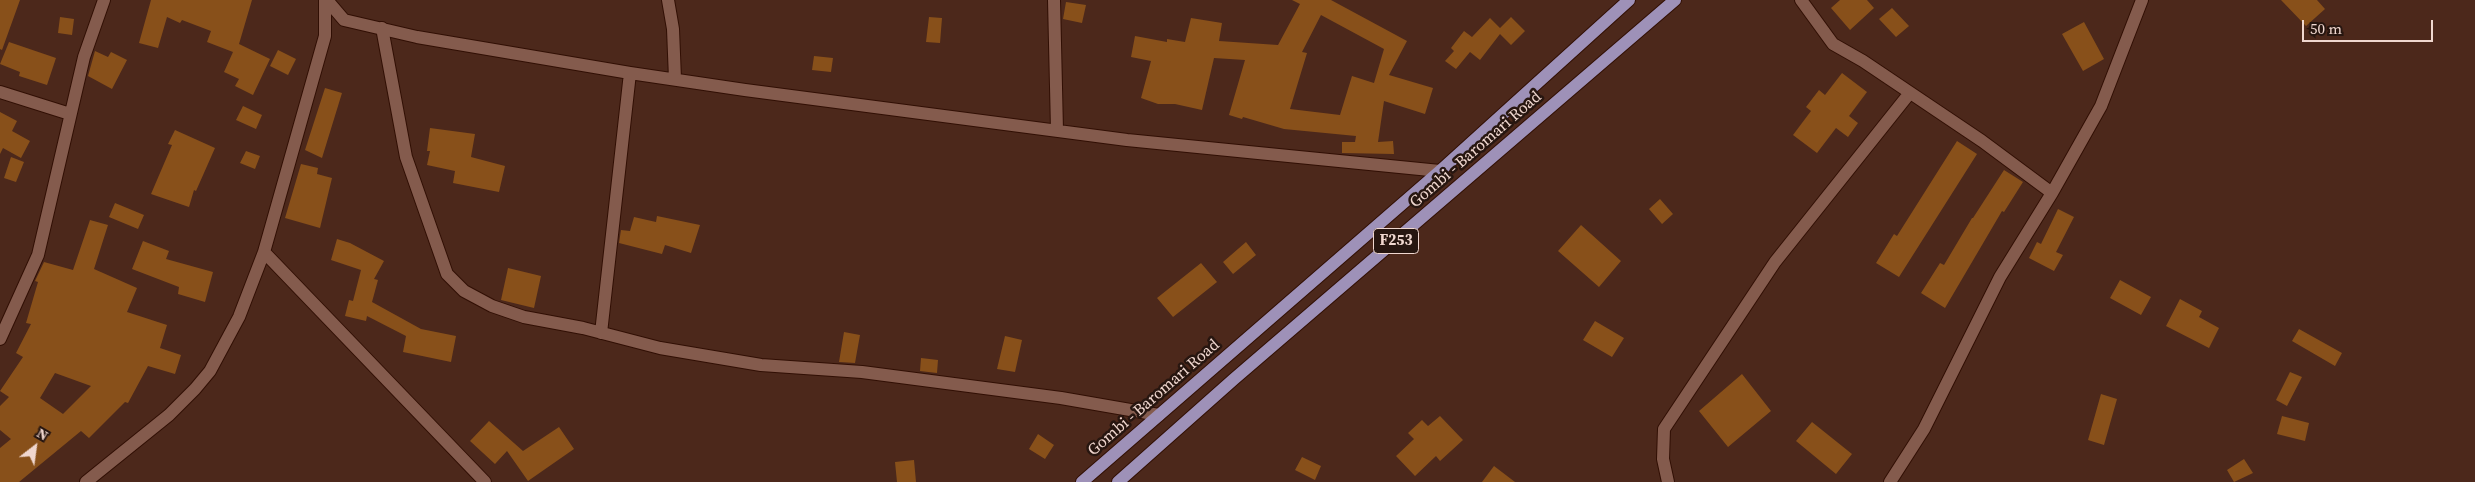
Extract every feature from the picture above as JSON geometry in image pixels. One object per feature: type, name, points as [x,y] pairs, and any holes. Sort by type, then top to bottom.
[{"type":"main road","name":"Gombi - Baromari Road","points":[[1082,482],[1440,171],[1629,0]]},
{"type":"main road","name":"Gombi - Baromari Road","points":[[1118,482],[1234,379],[1674,0]]},
{"type":"main road","points":[[1220,362],[1234,379]]},
{"type":"street","points":[[0,339],[4,323],[38,255],[84,57],[104,0]]},
{"type":"street","points":[[326,0],[344,20],[417,37],[630,73],[1127,140],[1440,171]]},
{"type":"street","points":[[86,482],[169,415],[210,371],[239,317],[264,252],[325,36],[326,0]]},
{"type":"street","points":[[668,0],[673,29],[675,79]]},
{"type":"street","points":[[1054,0],[1057,130]]},
{"type":"street","points":[[1802,0],[1832,44],[1863,61],[1909,94],[1982,141],[2052,193]]},
{"type":"street","points":[[1890,482],[1924,429],[2000,277],[2052,193],[2100,106],[2142,0]]},
{"type":"street","points":[[382,28],[406,157],[447,274],[464,290],[492,306],[524,317],[601,333],[660,348],[761,365],[862,372],[1061,398],[1159,415]]},
{"type":"street","points":[[601,333],[630,73]]},
{"type":"street","points":[[0,92],[70,114]]},
{"type":"street","points":[[1668,482],[1663,459],[1664,429],[1775,262],[1909,94]]},
{"type":"street","points":[[264,252],[485,482]]},
{"type":"building","points":[[0,0],[20,0],[2,50],[0,49]]},
{"type":"building","points":[[151,0],[252,0],[239,44],[270,59],[253,95],[235,86],[239,79],[224,72],[233,52],[207,42],[211,31],[182,20],[180,23],[167,17],[158,48],[139,43]]},
{"type":"building","points":[[1292,0],[1331,0],[1407,41],[1389,75],[1433,88],[1425,114],[1384,101],[1378,142],[1393,141],[1394,154],[1342,153],[1342,142],[1355,142],[1356,136],[1284,129],[1243,117],[1242,119],[1229,115],[1245,60],[1214,58],[1202,110],[1175,104],[1158,104],[1141,98],[1151,61],[1131,57],[1135,36],[1167,42],[1167,39],[1185,42],[1191,18],[1222,23],[1219,41],[1278,45],[1300,4]],"holes":[[[1321,15],[1384,49],[1374,83],[1352,76],[1340,115],[1290,109],[1307,53],[1302,52]]]},
{"type":"building","points":[[1840,0],[1867,0],[1874,8],[1850,30],[1831,8]]},
{"type":"building","points":[[2281,0],[2317,0],[2325,9],[2306,26]]},
{"type":"building","points":[[1066,2],[1086,5],[1082,23],[1063,19]]},
{"type":"building","points":[[1892,8],[1909,26],[1896,37],[1879,19]]},
{"type":"building","points":[[60,17],[74,19],[72,35],[58,33]]},
{"type":"building","points":[[929,17],[942,18],[940,43],[926,42]]},
{"type":"building","points":[[1511,17],[1525,31],[1511,45],[1500,34],[1480,60],[1470,52],[1456,69],[1445,61],[1454,51],[1451,48],[1464,31],[1472,37],[1490,18],[1500,28]]},
{"type":"building","points":[[2084,22],[2104,59],[2083,71],[2062,34]]},
{"type":"building","points":[[9,42],[56,58],[47,85],[19,76],[20,72],[0,64]]},
{"type":"building","points":[[278,50],[296,59],[288,75],[270,66]]},
{"type":"building","points":[[95,51],[108,57],[111,52],[127,60],[112,89],[88,76]]},
{"type":"building","points":[[814,56],[833,58],[831,72],[812,70]]},
{"type":"building","points":[[1842,73],[1867,92],[1849,116],[1858,123],[1848,137],[1836,128],[1817,153],[1793,135],[1811,111],[1806,107],[1819,90],[1825,95]]},
{"type":"building","points":[[325,88],[342,93],[322,158],[305,150]]},
{"type":"building","points":[[243,106],[262,115],[256,129],[236,120]]},
{"type":"building","points":[[0,112],[17,121],[12,131],[30,141],[21,158],[3,148],[0,154]]},
{"type":"building","points":[[430,128],[475,134],[471,157],[505,166],[499,192],[453,183],[455,171],[427,165],[430,151],[427,151]]},
{"type":"building","points":[[175,130],[215,148],[196,191],[194,190],[189,207],[151,194],[172,145],[168,144]]},
{"type":"building","points":[[1957,141],[1977,154],[1899,277],[1876,263],[1894,234],[1897,236]]},
{"type":"building","points":[[246,151],[260,156],[255,169],[240,163]]},
{"type":"building","points":[[11,157],[24,162],[16,182],[4,178]]},
{"type":"building","points":[[301,164],[318,168],[317,174],[332,178],[320,228],[285,218]]},
{"type":"building","points":[[2004,170],[2023,182],[2004,212],[2002,211],[1945,308],[1921,293],[1940,263],[1944,265]]},
{"type":"building","points":[[1660,199],[1673,214],[1662,224],[1649,209]]},
{"type":"building","points":[[115,203],[144,215],[138,229],[109,217]]},
{"type":"building","points":[[2058,209],[2074,217],[2056,252],[2063,255],[2054,271],[2029,258],[2037,242],[2041,244]]},
{"type":"building","points":[[657,216],[700,225],[691,253],[665,245],[662,254],[619,243],[621,230],[630,231],[634,217],[656,222]]},
{"type":"building","points":[[90,220],[108,225],[94,269],[137,288],[127,312],[167,325],[160,348],[181,355],[175,374],[148,366],[128,403],[125,402],[89,438],[81,431],[19,482],[0,482],[0,448],[11,439],[0,430],[0,406],[9,397],[0,391],[23,357],[16,353],[31,324],[26,323],[38,282],[35,281],[44,262],[73,270]],"holes":[[[55,373],[91,386],[63,414],[40,398]]]},
{"type":"building","points":[[1581,225],[1621,261],[1599,287],[1558,251]]},
{"type":"building","points":[[337,239],[350,243],[384,261],[374,279],[378,280],[372,302],[421,329],[456,336],[451,362],[403,352],[406,336],[367,316],[366,321],[345,316],[349,300],[353,301],[361,270],[331,260]]},
{"type":"building","points":[[143,241],[169,251],[166,259],[213,272],[205,302],[178,294],[179,287],[132,269]]},
{"type":"building","points":[[1246,242],[1256,255],[1233,274],[1223,262]]},
{"type":"building","points":[[1201,263],[1217,282],[1173,317],[1157,298]]},
{"type":"building","points":[[508,268],[541,276],[534,308],[501,300]]},
{"type":"building","points":[[2120,280],[2151,297],[2141,315],[2110,298]]},
{"type":"building","points":[[2180,299],[2202,311],[2199,317],[2219,328],[2209,348],[2166,326]]},
{"type":"building","points":[[1595,321],[1624,338],[1612,357],[1583,340]]},
{"type":"building","points":[[2299,329],[2342,353],[2335,366],[2292,341]]},
{"type":"building","points":[[844,332],[860,335],[855,363],[839,362]]},
{"type":"building","points":[[1005,336],[1022,340],[1015,372],[997,369]]},
{"type":"building","points":[[921,358],[938,360],[937,373],[920,371]]},
{"type":"building","points":[[2290,372],[2302,377],[2287,406],[2276,400]]},
{"type":"building","points":[[1742,374],[1771,411],[1728,447],[1699,411]]},
{"type":"building","points":[[2101,394],[2117,399],[2104,445],[2088,440]]},
{"type":"building","points":[[1440,416],[1463,440],[1440,461],[1436,456],[1415,476],[1396,456],[1414,439],[1408,433],[1422,420],[1428,426]]},
{"type":"building","points":[[2282,416],[2309,423],[2305,441],[2277,434]]},
{"type":"building","points":[[489,421],[523,451],[559,427],[574,449],[528,481],[507,451],[495,464],[470,441]]},
{"type":"building","points":[[1812,422],[1852,454],[1836,474],[1796,441]]},
{"type":"building","points":[[1038,434],[1054,445],[1045,459],[1029,449]]},
{"type":"building","points":[[1302,457],[1321,466],[1315,480],[1295,470]]},
{"type":"building","points":[[2244,459],[2253,473],[2234,482],[2227,470]]},
{"type":"building","points":[[914,460],[916,482],[897,482],[895,462]]},
{"type":"building","points":[[1494,466],[1515,482],[1482,482]]}]
